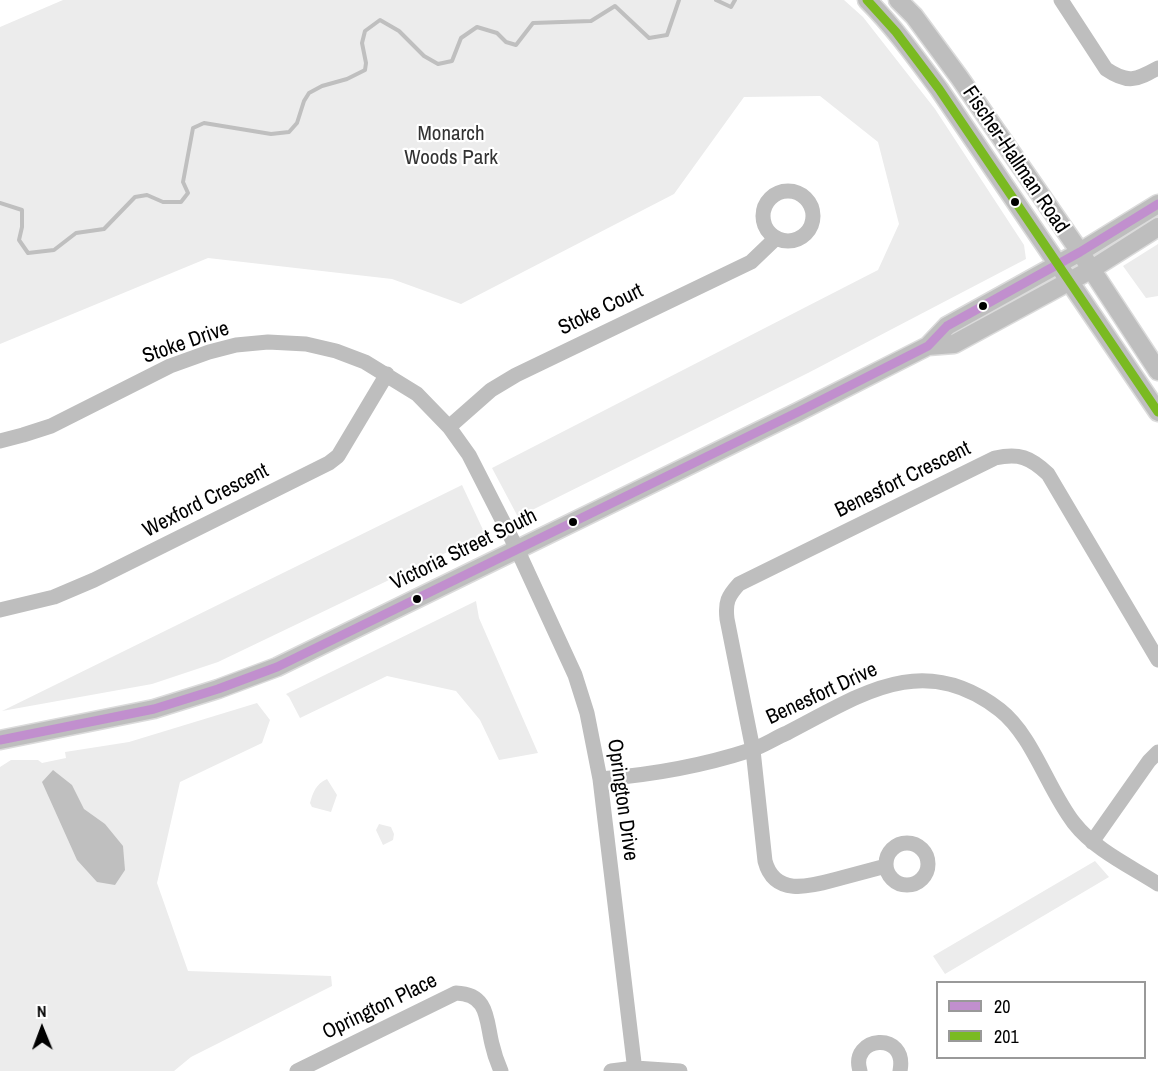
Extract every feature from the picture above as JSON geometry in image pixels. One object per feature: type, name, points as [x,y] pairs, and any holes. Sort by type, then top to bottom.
[{"type":"main road","name":"Fischer-Hallman Road","points":[[867,0],[886,19],[914,54],[1158,412]]},
{"type":"main road","name":"Fischer-Hallman Road","points":[[898,0],[914,16],[959,77],[1092,269],[1158,371]]},
{"type":"main road","name":"Victoria Street South","points":[[0,740],[154,709],[228,686],[277,667],[928,346],[947,326],[1080,252],[1158,204]]},
{"type":"main road","name":"Victoria Street South","points":[[928,346],[954,344],[1092,269],[1158,227]]},
{"type":"street","points":[[1061,0],[1106,69],[1128,80],[1143,76],[1158,68]]},
{"type":"street","name":"Stoke Court","points":[[450,427],[491,390],[516,375],[751,262],[775,239]]},
{"type":"street","name":"Stoke Drive","points":[[0,441],[51,426],[170,366],[209,352],[236,345],[268,342],[306,344],[336,351],[365,362],[417,394],[450,427],[469,455],[517,549]]},
{"type":"street","name":"Wexford Crescent","points":[[0,610],[54,597],[94,580],[329,463],[338,456],[387,374]]},
{"type":"street","name":"Benesfort Crescent","points":[[886,866],[799,887],[779,882],[768,871],[753,750],[725,606],[739,584],[995,458],[1017,456],[1037,464],[1048,474],[1158,660]]},
{"type":"street","name":"Oprington Drive","points":[[517,549],[575,675],[588,713],[600,779],[635,1070]]},
{"type":"street","name":"Benesfort Drive","points":[[600,779],[697,765],[753,750],[874,689],[906,681],[929,680],[969,691],[1002,711],[1028,743],[1064,809],[1076,825],[1092,842],[1158,884]]},
{"type":"street","points":[[1092,842],[1149,761],[1158,752]]},
{"type":"street","name":"Oprington Place","points":[[297,1071],[456,993],[464,993],[473,996],[484,1007],[492,1046],[501,1071]]},
{"type":"street","points":[[860,1071],[858,1063],[863,1049],[879,1042],[888,1043],[894,1047],[901,1062],[900,1071]]},
{"type":"street","points":[[611,1071],[680,1071]]},
{"type":"green space","name":"Monarch Woods Park","points":[[63,0],[844,0],[863,17],[935,109],[1024,245],[1026,259],[808,373],[518,517],[492,468],[878,270],[899,224],[878,142],[820,96],[744,97],[674,194],[461,304],[392,279],[208,258],[0,344],[0,27]]},
{"type":"green space","points":[[1158,244],[1158,296],[1146,298],[1123,266]]},
{"type":"green space","points":[[462,485],[485,534],[218,662],[152,684],[2,711]]},
{"type":"green space","points":[[476,601],[479,618],[538,753],[499,760],[480,720],[456,691],[387,676],[300,718],[286,694]]},
{"type":"green space","points":[[257,703],[270,720],[262,743],[180,782],[157,883],[188,971],[331,976],[332,986],[191,1057],[174,1071],[0,1071],[0,767],[11,760],[38,760],[42,763],[66,758],[65,752],[129,742]]},
{"type":"green space","points":[[327,779],[337,795],[331,812],[312,807],[310,803],[320,783]]},
{"type":"green space","points":[[379,824],[391,827],[394,834],[393,840],[383,845],[376,830]]},
{"type":"green space","points":[[1095,861],[1109,877],[945,974],[933,956]]},
{"type":"shaded area","points":[[53,770],[72,785],[84,809],[105,824],[123,846],[125,870],[115,885],[97,882],[77,860],[42,782]]},
{"type":"waterway","points":[[0,203],[22,210],[19,240],[28,253],[54,250],[76,233],[104,229],[135,197],[147,195],[163,202],[181,202],[188,193],[183,182],[193,128],[204,123],[271,134],[289,132],[297,123],[309,93],[365,70],[362,43],[365,31],[380,20],[399,31],[424,56],[438,64],[452,61],[461,38],[477,27],[497,33],[506,42],[516,45],[533,23],[591,21],[615,6],[649,38],[667,35],[679,0]]},
{"type":"waterway","points":[[716,0],[731,7],[735,0]]},
{"type":"transit line","name":"201","points":[[867,0],[896,32],[939,89],[1158,412]]},
{"type":"transit line","name":"20","points":[[0,740],[154,709],[277,667],[928,346],[947,326],[1080,252],[1158,204]]}]
